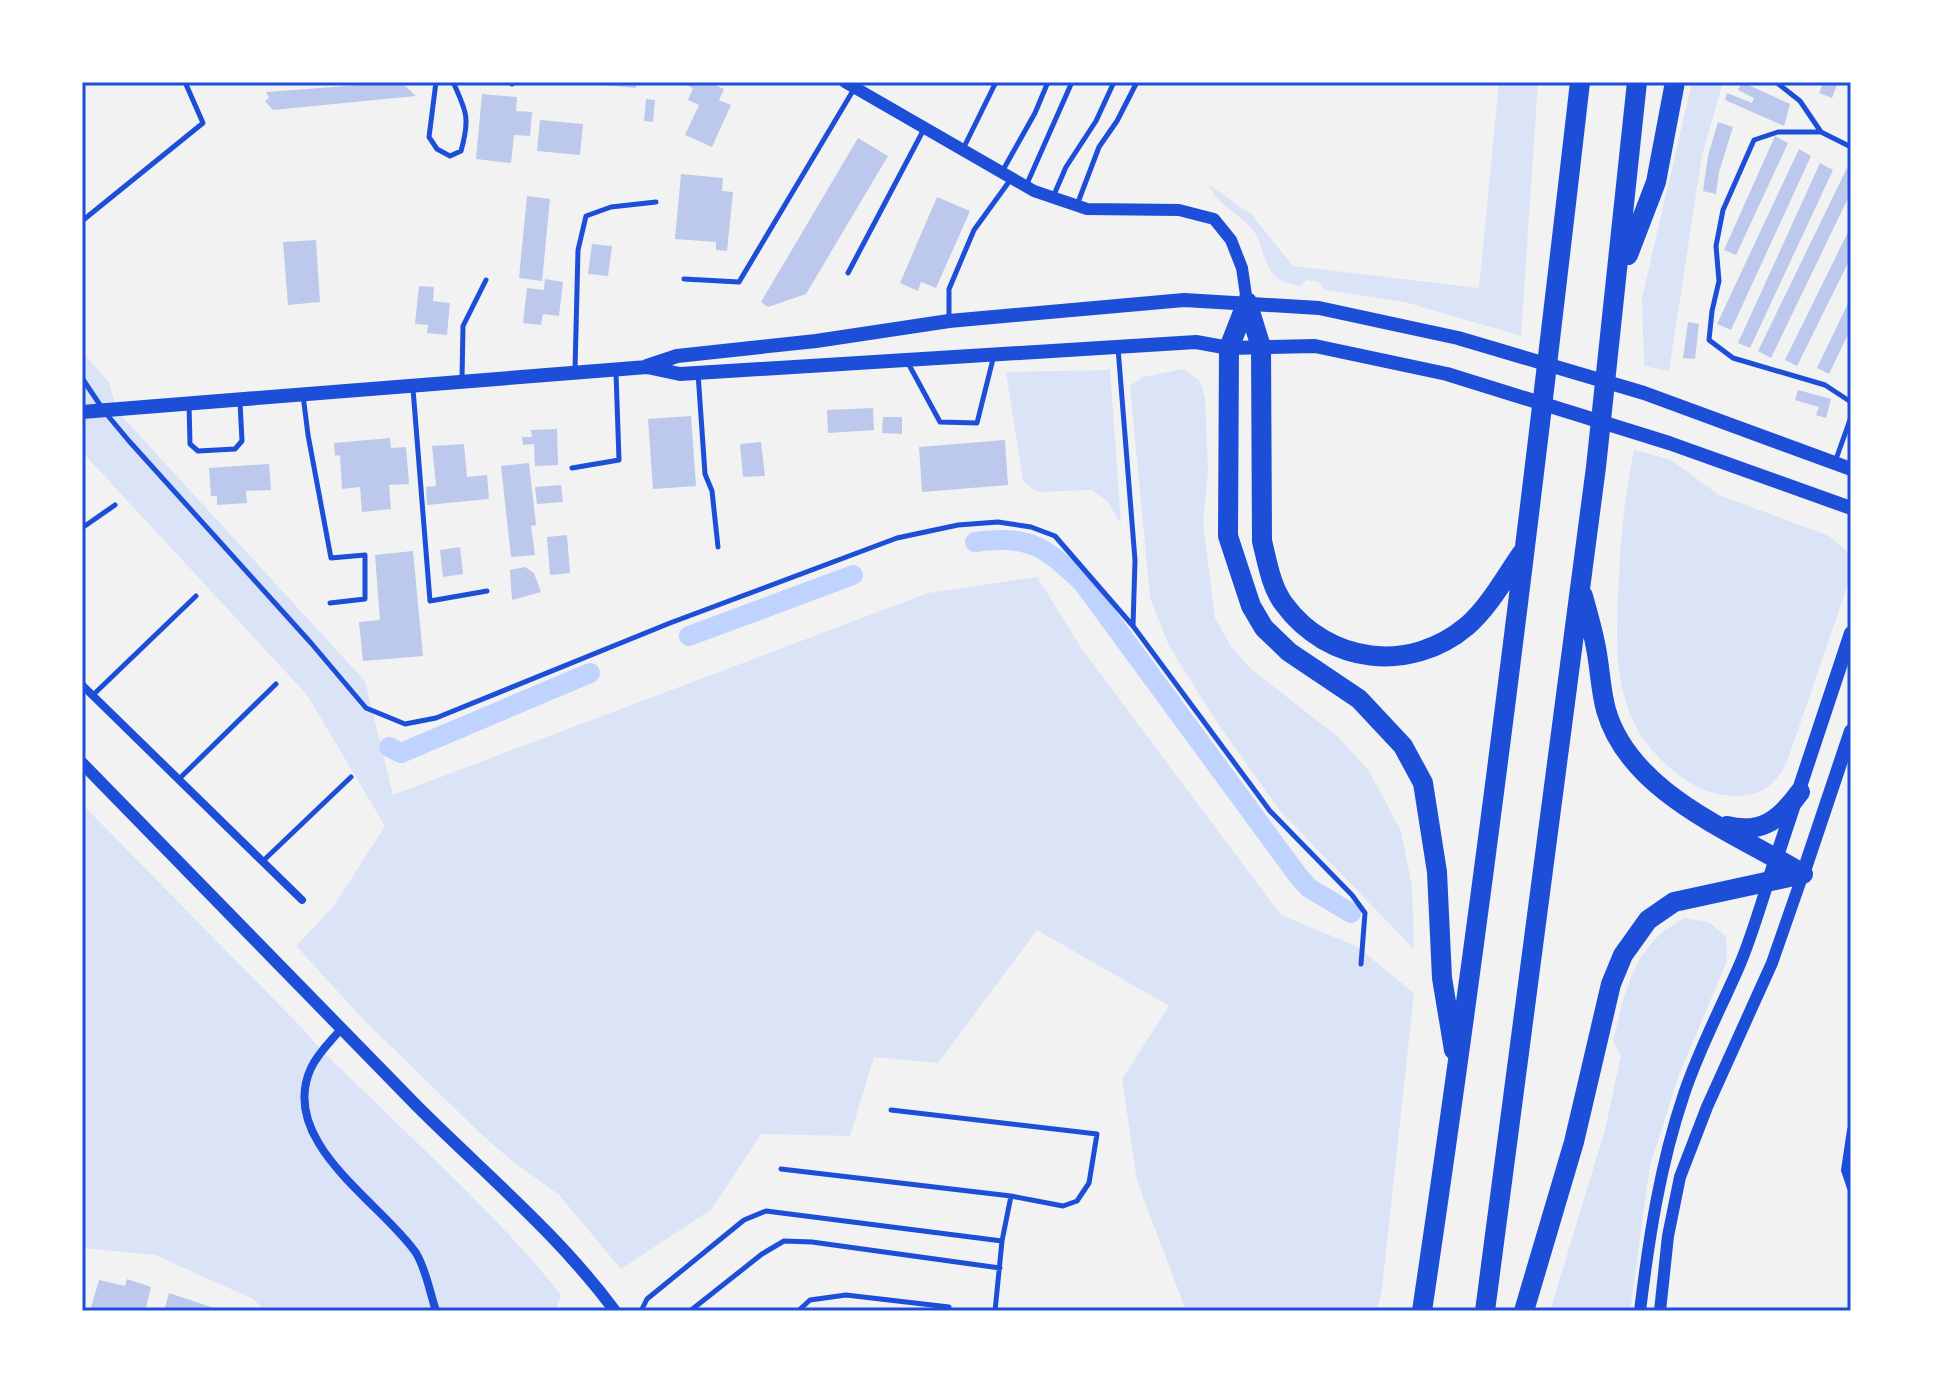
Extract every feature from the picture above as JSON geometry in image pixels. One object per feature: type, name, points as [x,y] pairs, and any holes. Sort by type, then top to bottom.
[{"type":"highway","points":[[1573,82],[1577,107]]},
{"type":"highway","points":[[1422,1311],[1458,1070],[1538,449],[1580,82]]},
{"type":"highway","points":[[1485,1311],[1596,467],[1637,82]]},
{"type":"highway","points":[[1617,281],[1656,182],[1675,82]]},
{"type":"highway","points":[[1247,302],[1261,347],[1262,541],[1282,602],[1307,631],[1340,649],[1379,657],[1401,657],[1437,646],[1468,625],[1525,548]]},
{"type":"highway","points":[[1247,302],[1229,348],[1228,536],[1251,606],[1264,628],[1289,652],[1359,699],[1403,746],[1423,783],[1437,872],[1442,978],[1458,1070]]},
{"type":"highway","points":[[1581,584],[1596,645],[1607,712],[1621,743],[1652,781],[1715,823],[1803,874]]},
{"type":"highway","points":[[1715,823],[1741,830],[1760,826],[1783,815],[1800,792]]},
{"type":"highway","points":[[1524,1311],[1574,1142],[1611,984],[1623,955],[1648,920],[1674,902],[1803,874]]},
{"type":"main road","points":[[647,367],[677,356],[816,341],[949,321],[1184,300],[1319,308],[1458,338],[1644,393],[1851,469]]},
{"type":"main road","points":[[82,412],[616,368],[647,367],[680,374],[1196,342],[1229,348],[1315,346],[1447,374],[1669,443],[1851,508]]},
{"type":"main road","points":[[1768,883],[1851,633]]},
{"type":"main road","points":[[1803,874],[1851,731]]},
{"type":"street","points":[[850,85],[1006,175],[1052,197],[1087,209],[1179,210],[1214,219],[1231,240],[1242,268],[1247,302]]},
{"type":"street","points":[[82,685],[302,900]]},
{"type":"street","points":[[82,763],[448,1137],[578,1263],[615,1311]]},
{"type":"street","points":[[1660,1311],[1668,1236],[1680,1177],[1707,1107],[1772,963],[1803,874]]},
{"type":"street","points":[[1640,1311],[1653,1211],[1684,1094],[1704,1038],[1740,964],[1768,883]]},
{"type":"street","points":[[341,1029],[310,1070],[305,1092],[308,1115],[324,1156],[417,1255],[436,1311]]},
{"type":"street","points":[[1851,1130],[1845,1170],[1851,1188]]},
{"type":"lane","points":[[82,221],[203,123],[185,82]]},
{"type":"lane","points":[[283,82],[309,82]]},
{"type":"lane","points":[[436,82],[429,137],[437,149],[450,156],[461,151],[468,125],[462,100],[453,82]]},
{"type":"lane","points":[[962,150],[996,82]]},
{"type":"lane","points":[[949,321],[949,289],[974,230],[1006,175],[1048,82]]},
{"type":"lane","points":[[1026,186],[1072,82]]},
{"type":"lane","points":[[1052,197],[1066,167],[1096,121],[1114,82]]},
{"type":"lane","points":[[1077,206],[1095,156],[1137,82]]},
{"type":"lane","points":[[1776,82],[1800,101],[1821,132]]},
{"type":"lane","points":[[684,279],[739,282],[850,85]]},
{"type":"lane","points":[[848,273],[925,128]]},
{"type":"lane","points":[[1851,147],[1821,132],[1778,132],[1754,140],[1723,210],[1716,246],[1719,281],[1709,340],[1733,358],[1825,385],[1851,402]]},
{"type":"lane","points":[[575,371],[578,250],[586,216],[611,207],[656,202]]},
{"type":"lane","points":[[462,380],[463,326],[486,280]]},
{"type":"lane","points":[[1118,347],[1135,560],[1133,626]]},
{"type":"lane","points":[[907,361],[940,422],[977,423],[995,354]]},
{"type":"lane","points":[[572,468],[619,460],[616,368]]},
{"type":"lane","points":[[698,372],[705,474],[712,491],[718,547]]},
{"type":"lane","points":[[82,378],[104,411],[366,708],[405,724],[436,718],[670,623],[897,538],[958,525],[998,522],[1031,527],[1055,536],[1133,626],[1270,811],[1352,895],[1365,913],[1361,964]]},
{"type":"lane","points":[[413,384],[430,601],[487,591]]},
{"type":"lane","points":[[303,394],[331,558],[365,555],[365,599],[330,603]]},
{"type":"lane","points":[[189,403],[190,444],[193,448],[198,451],[235,449],[242,441],[240,399]]},
{"type":"lane","points":[[1834,463],[1851,417]]},
{"type":"lane","points":[[82,528],[115,505]]},
{"type":"lane","points":[[93,695],[196,596]]},
{"type":"lane","points":[[179,779],[276,684]]},
{"type":"lane","points":[[262,861],[351,777]]},
{"type":"lane","points":[[781,1169],[1011,1196],[1063,1206],[1077,1201],[1089,1183],[1097,1134],[891,1110]]},
{"type":"lane","points":[[995,1311],[1002,1241],[1011,1196]]},
{"type":"lane","points":[[641,1311],[647,1299],[744,1220],[766,1211],[1002,1241]]},
{"type":"lane","points":[[690,1311],[762,1254],[784,1241],[812,1242],[1000,1268]]},
{"type":"lane","points":[[798,1311],[810,1300],[846,1295],[949,1307],[948,1311]]},
{"type":"lane","points":[[894,1311],[895,1301]]},
{"type":"shaded area","points":[[1499,82],[1538,82],[1521,336],[1405,302],[1325,290],[1319,282],[1307,280],[1299,286],[1281,281],[1268,266],[1255,233],[1217,198],[1208,184],[1251,214],[1293,266],[1479,288]]},
{"type":"shaded area","points":[[1692,82],[1723,82],[1702,155],[1669,371],[1644,366],[1642,298]]},
{"type":"shaded area","points":[[82,352],[109,382],[117,411],[365,681],[393,795],[928,593],[1037,577],[1084,652],[1281,915],[1356,946],[1414,993],[1382,1289],[1377,1311],[1186,1311],[1137,1181],[1122,1079],[1169,1006],[1037,930],[938,1063],[874,1057],[850,1136],[761,1134],[712,1209],[621,1269],[559,1195],[480,1133],[364,1020],[296,946],[333,907],[385,826],[307,695],[85,455]]},
{"type":"shaded area","points":[[1183,369],[1200,381],[1205,397],[1208,472],[1203,522],[1215,618],[1232,648],[1251,669],[1338,737],[1369,771],[1401,831],[1412,886],[1414,949],[1281,812],[1216,721],[1169,646],[1150,598],[1130,386],[1143,377]]},
{"type":"shaded area","points":[[1110,370],[1121,524],[1108,502],[1092,490],[1037,492],[1023,481],[1006,372]]},
{"type":"shaded area","points":[[1634,450],[1671,460],[1719,495],[1829,536],[1849,553],[1851,571],[1846,590],[1787,762],[1776,780],[1754,794],[1716,794],[1686,780],[1654,752],[1638,730],[1628,707],[1621,683],[1617,632],[1622,529]]},
{"type":"shaded area","points":[[82,804],[328,1057],[517,1243],[561,1295],[555,1311],[266,1311],[253,1299],[155,1255],[82,1248]]},
{"type":"shaded area","points":[[1684,918],[1709,922],[1726,937],[1727,961],[1679,1075],[1650,1166],[1630,1311],[1550,1311],[1605,1130],[1621,1055],[1613,1042],[1628,986],[1648,947],[1661,933]]},
{"type":"building","points":[[401,82],[416,96],[273,110],[265,101],[269,98],[266,92]]},
{"type":"building","points":[[636,82],[636,88],[593,84]]},
{"type":"building","points":[[680,82],[708,82],[724,89],[719,100],[731,105],[712,147],[685,135],[699,105],[688,100],[693,88]]},
{"type":"building","points":[[1742,82],[1790,104],[1784,126],[1725,100],[1727,93],[1752,103],[1754,98],[1738,90]]},
{"type":"building","points":[[1824,82],[1838,82],[1832,98],[1819,93]]},
{"type":"building","points":[[482,94],[517,97],[516,111],[532,112],[530,136],[514,135],[511,163],[476,159]]},
{"type":"building","points":[[646,99],[655,100],[653,122],[644,121]]},
{"type":"building","points":[[540,120],[583,124],[580,155],[537,151]]},
{"type":"building","points":[[1718,122],[1733,127],[1719,172],[1716,194],[1703,191],[1708,156]]},
{"type":"building","points":[[1775,136],[1788,143],[1736,255],[1724,250]]},
{"type":"building","points":[[858,138],[888,156],[806,294],[768,307],[761,302]]},
{"type":"building","points":[[1799,149],[1811,156],[1731,330],[1717,324]]},
{"type":"building","points":[[1820,163],[1833,170],[1750,348],[1738,343]]},
{"type":"building","points":[[1847,168],[1851,170],[1851,192],[1771,358],[1758,351]]},
{"type":"building","points":[[681,174],[723,178],[722,191],[733,192],[727,251],[716,250],[716,242],[675,239]]},
{"type":"building","points":[[527,196],[550,199],[542,281],[519,278]]},
{"type":"building","points":[[937,197],[970,211],[936,288],[921,282],[918,291],[900,283]]},
{"type":"building","points":[[1851,226],[1851,257],[1797,366],[1785,360]]},
{"type":"building","points":[[316,240],[320,302],[288,305],[283,242]]},
{"type":"building","points":[[592,244],[612,246],[608,276],[588,274]]},
{"type":"building","points":[[545,279],[563,282],[559,316],[543,314],[541,325],[523,323],[527,288],[544,290]]},
{"type":"building","points":[[419,286],[434,287],[433,301],[450,303],[447,335],[427,333],[428,325],[415,324]]},
{"type":"building","points":[[1851,297],[1851,328],[1829,374],[1817,368]]},
{"type":"building","points":[[1688,322],[1699,324],[1695,359],[1683,358]]},
{"type":"building","points":[[1798,390],[1831,399],[1826,418],[1816,415],[1819,407],[1795,400]]},
{"type":"building","points":[[873,408],[874,430],[828,433],[827,410]]},
{"type":"building","points":[[691,416],[696,486],[653,489],[648,419]]},
{"type":"building","points":[[883,417],[902,417],[902,434],[882,433]]},
{"type":"building","points":[[557,429],[558,465],[535,466],[534,444],[523,445],[522,437],[532,437],[531,430]]},
{"type":"building","points":[[390,438],[391,448],[406,447],[409,484],[389,485],[391,509],[362,512],[360,487],[342,489],[340,455],[335,456],[334,443]]},
{"type":"building","points":[[1005,440],[1008,485],[922,492],[919,447]]},
{"type":"building","points":[[761,442],[765,476],[743,477],[740,444]]},
{"type":"building","points":[[464,444],[467,477],[487,475],[489,499],[427,505],[426,487],[436,486],[432,446]]},
{"type":"building","points":[[529,463],[536,525],[531,526],[535,555],[511,557],[501,466]]},
{"type":"building","points":[[269,464],[271,490],[246,491],[247,503],[217,505],[217,496],[211,496],[209,468]]},
{"type":"building","points":[[561,485],[563,502],[537,504],[535,487]]},
{"type":"building","points":[[567,535],[570,573],[550,575],[547,537]]},
{"type":"building","points":[[460,547],[463,574],[443,577],[440,550]]},
{"type":"building","points":[[413,551],[423,656],[363,661],[359,622],[380,620],[375,555]]},
{"type":"building","points":[[525,567],[534,573],[541,592],[512,600],[510,570]]},
{"type":"building","points":[[127,1279],[151,1287],[145,1311],[90,1311],[99,1280],[125,1286]]},
{"type":"building","points":[[169,1293],[211,1307],[217,1311],[164,1311]]},
{"type":"waterway","points":[[975,542],[1010,540],[1035,546],[1083,583],[1299,877],[1309,888],[1351,913]]},
{"type":"waterway","points":[[689,636],[853,575]]},
{"type":"waterway","points":[[389,747],[401,753],[590,673]]}]
